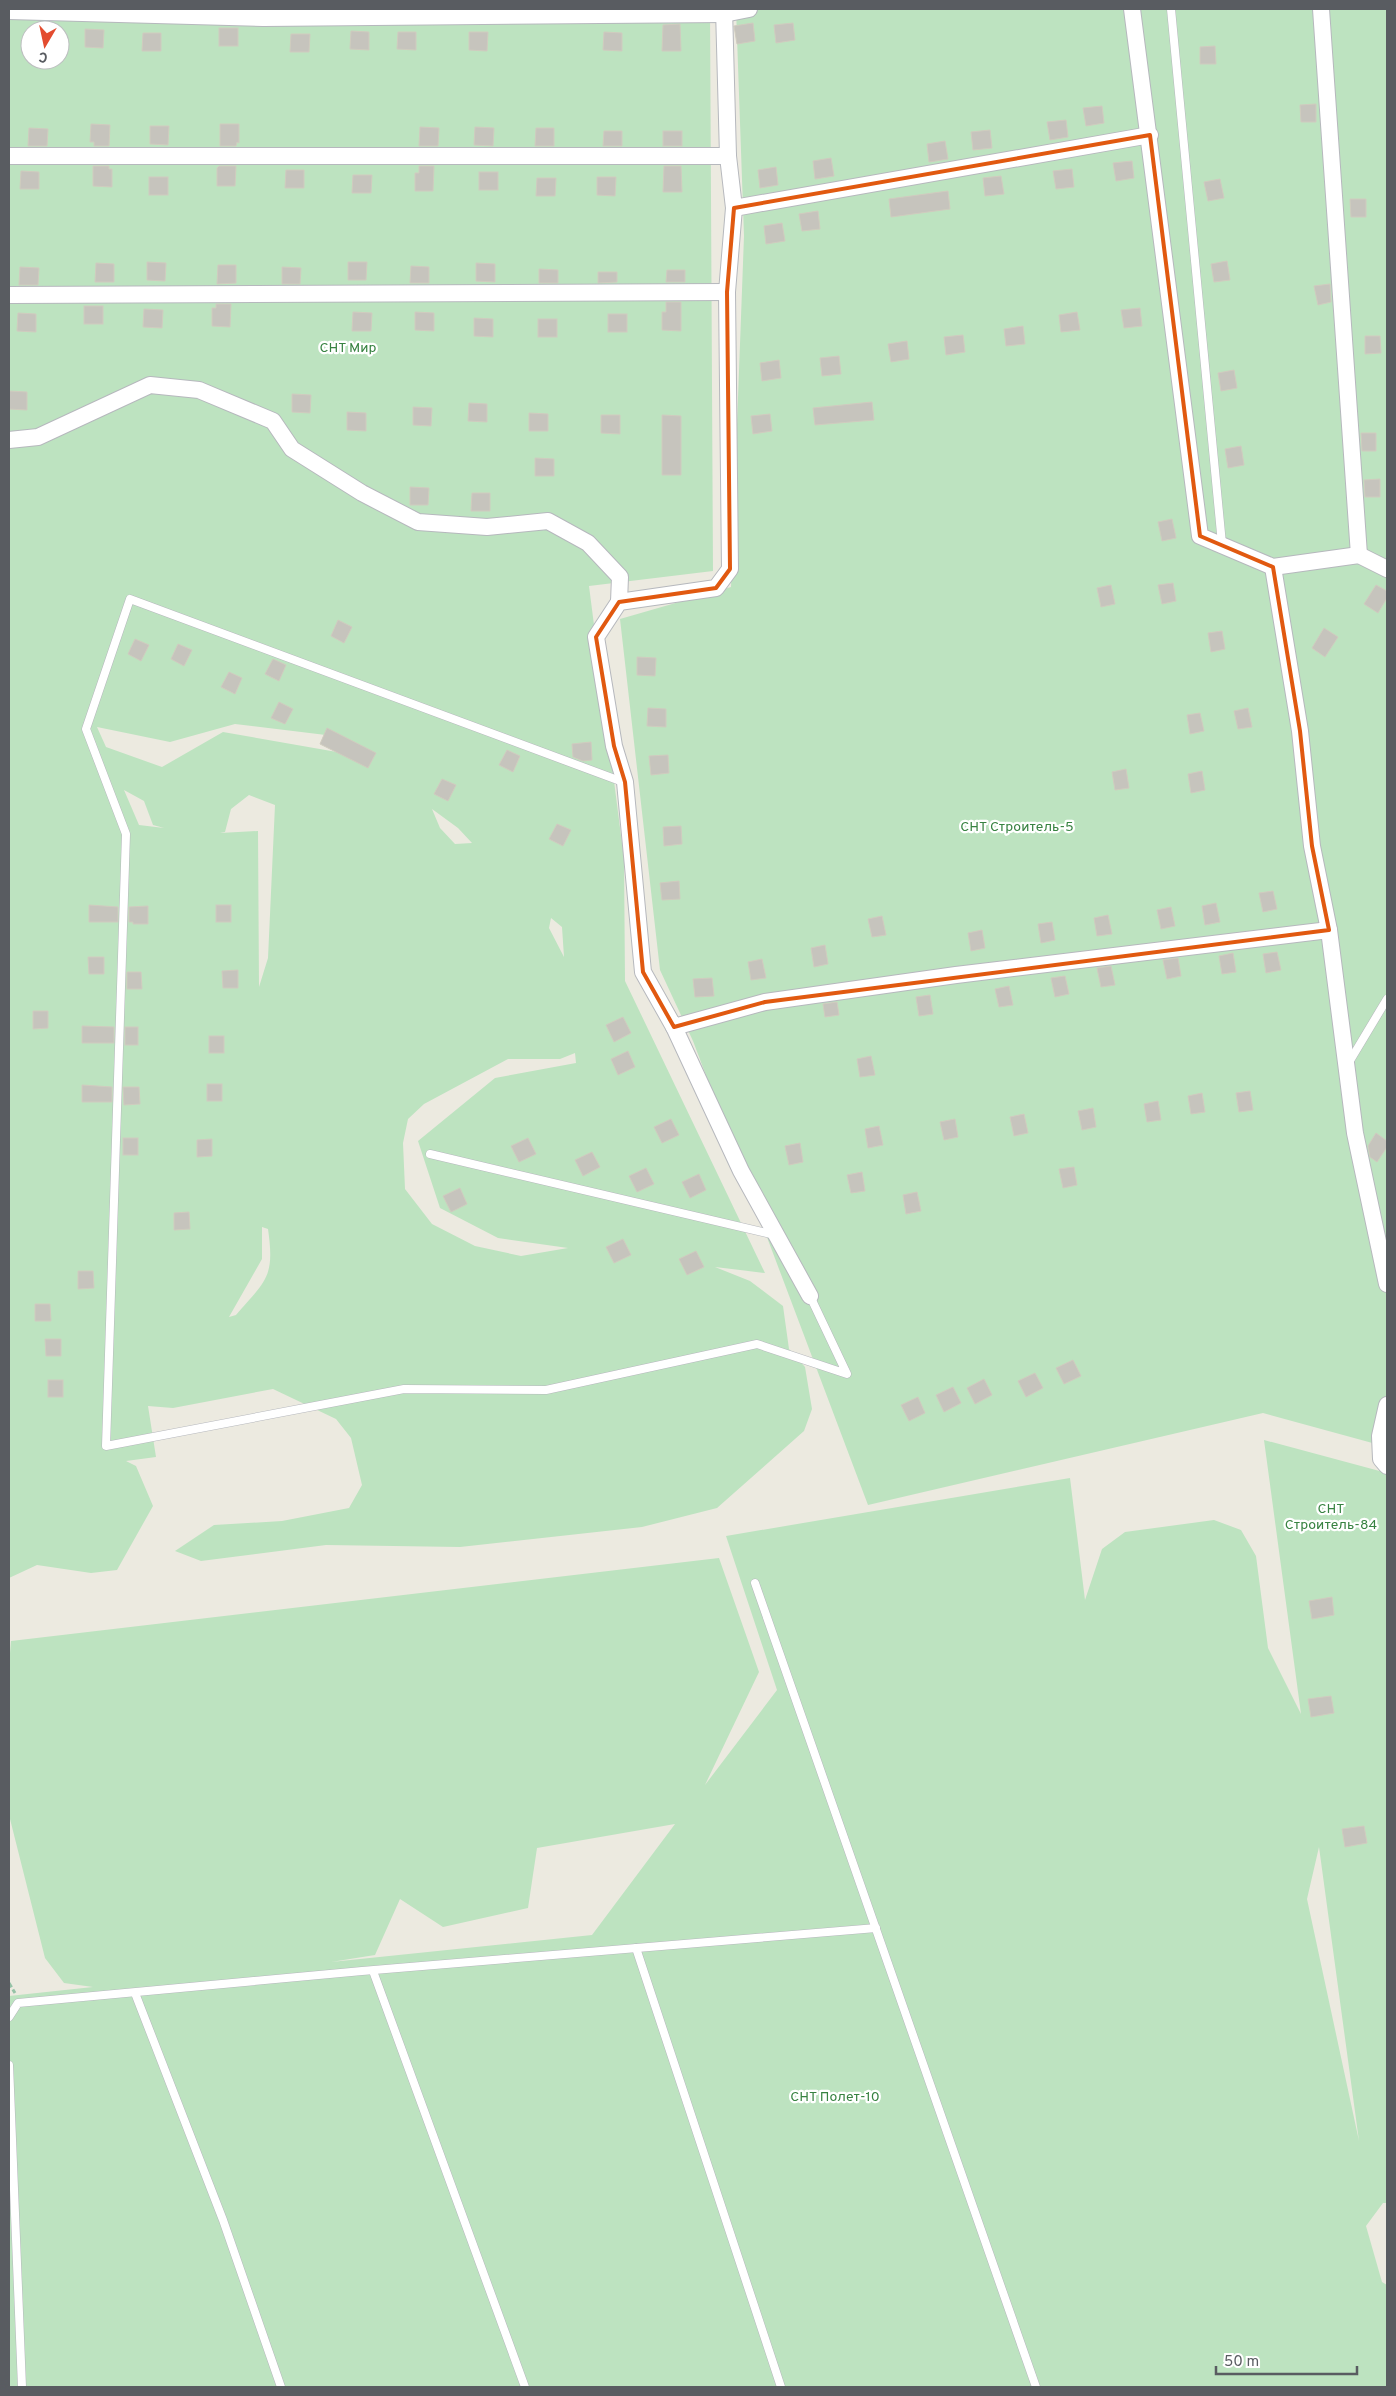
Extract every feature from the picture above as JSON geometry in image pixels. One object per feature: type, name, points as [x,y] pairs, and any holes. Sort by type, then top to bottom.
[{"type":"street","points":[[9,11],[263,18],[724,11],[749,9]]},
{"type":"street","points":[[1132,9],[1150,135],[1200,536],[1273,567],[1358,555],[1387,569]]},
{"type":"street","points":[[1321,9],[1358,555]]},
{"type":"street","points":[[619,602],[716,588],[730,569],[727,292],[734,208],[728,156],[724,11]]},
{"type":"street","points":[[734,208],[1150,135]]},
{"type":"street","points":[[9,156],[728,156]]},
{"type":"street","points":[[9,295],[727,292]]},
{"type":"street","points":[[9,440],[38,437],[81,415],[150,385],[199,390],[273,421],[292,449],[362,493],[418,522],[487,527],[548,521],[588,543],[620,577],[619,602],[596,637],[614,746],[625,782],[643,972],[674,1027],[741,1171],[810,1296]]},
{"type":"street","points":[[1273,567],[1300,731],[1312,846],[1329,930],[1355,1133],[1387,1284]]},
{"type":"street","points":[[674,1027],[765,1002],[956,975],[1329,930]]},
{"type":"street","points":[[1387,1405],[1380,1436],[1381,1459],[1387,1466]]},
{"type":"lane","points":[[1171,9],[1222,546]]},
{"type":"lane","points":[[625,782],[130,599],[86,729],[126,834],[106,1446],[404,1389],[546,1390],[756,1344],[847,1374],[810,1296]]},
{"type":"lane","points":[[1347,1066],[1387,999]]},
{"type":"lane","points":[[430,1154],[777,1236]]},
{"type":"lane","points":[[755,1583],[1036,2387]]},
{"type":"lane","points":[[9,2017],[18,2003],[373,1970],[876,1928]]},
{"type":"lane","points":[[636,1948],[781,2387]]},
{"type":"lane","points":[[373,1970],[525,2387]]},
{"type":"lane","points":[[135,1993],[223,2220],[281,2387]]},
{"type":"lane","points":[[9,2065],[22,2387]]},
{"type":"highlighted area","points":[[1150,135],[1200,536],[1273,567],[1300,731],[1312,846],[1329,930],[765,1002],[674,1027],[643,972],[625,782],[614,746],[596,637],[619,602],[716,588],[730,569],[727,292],[734,208]]},
{"type":"green space","name":"СНТ Мир","points":[[9,9],[710,9],[713,571],[589,586],[624,859],[625,981],[765,1273],[715,1267],[750,1281],[783,1306],[789,1349],[805,1367],[812,1409],[804,1431],[717,1508],[642,1527],[460,1547],[326,1545],[201,1561],[175,1551],[214,1525],[282,1521],[349,1508],[362,1485],[351,1438],[336,1419],[273,1389],[173,1408],[148,1406],[156,1457],[126,1461],[136,1466],[153,1506],[117,1570],[91,1573],[37,1565],[9,1578]],"holes":[[[235,724],[334,736],[354,755],[223,732],[162,767],[106,747],[97,727],[170,742]],[[124,790],[144,801],[153,825],[164,828],[139,825]],[[249,795],[275,805],[268,958],[259,987],[258,831],[220,833],[225,832],[231,809]],[[432,809],[458,828],[472,843],[455,844],[440,828]],[[551,918],[562,927],[564,957],[549,928]],[[575,1053],[576,1063],[495,1078],[418,1141],[440,1208],[498,1238],[568,1248],[521,1256],[475,1246],[432,1224],[405,1189],[403,1143],[408,1119],[424,1104],[508,1059],[560,1059]],[[262,1227],[268,1229],[270,1245],[269,1269],[255,1294],[236,1315],[229,1317],[262,1259]]]},
{"type":"green space","name":"СНТ Строитель-5","points":[[736,9],[1387,9],[1387,1447],[1263,1413],[868,1505],[693,1041],[660,970],[620,619],[731,587],[744,236]]},
{"type":"green space","points":[[1264,1440],[1387,1473],[1387,2203],[1383,2203],[1366,2226],[1382,2282],[1387,2285],[1387,2387],[9,2387],[9,1996],[93,1987],[64,1983],[45,1958],[9,1815],[9,1665],[11,1641],[719,1558],[759,1672],[705,1785],[777,1690],[726,1536],[1070,1478],[1085,1600],[1102,1549],[1125,1532],[1214,1520],[1241,1530],[1256,1556],[1268,1648],[1301,1714]],"holes":[[[675,1824],[592,1935],[331,1962],[375,1955],[400,1899],[443,1927],[528,1908],[537,1848]],[[1319,1847],[1359,2141],[1307,1899]]]},
{"type":"building","points":[[753,23],[755,41],[737,44],[734,26]]},
{"type":"building","points":[[793,23],[795,40],[776,43],[774,25]]},
{"type":"building","points":[[680,24],[681,51],[662,51],[663,25]]},
{"type":"building","points":[[219,28],[238,28],[238,46],[219,46]]},
{"type":"building","points":[[85,29],[104,30],[103,48],[85,47]]},
{"type":"building","points":[[351,31],[369,32],[369,50],[350,49]]},
{"type":"building","points":[[398,32],[416,32],[416,50],[397,49]]},
{"type":"building","points":[[469,32],[488,32],[487,51],[469,50]]},
{"type":"building","points":[[604,32],[622,33],[622,51],[603,50]]},
{"type":"building","points":[[143,33],[161,33],[161,51],[142,51]]},
{"type":"building","points":[[291,34],[310,34],[309,52],[290,52]]},
{"type":"building","points":[[1215,46],[1216,64],[1200,64],[1200,47]]},
{"type":"building","points":[[1316,104],[1316,122],[1301,122],[1300,105]]},
{"type":"building","points":[[1102,106],[1104,123],[1086,126],[1083,108]]},
{"type":"building","points":[[1066,120],[1068,137],[1050,140],[1047,122]]},
{"type":"building","points":[[91,124],[110,125],[109,146],[94,146],[94,142],[90,142]]},
{"type":"building","points":[[220,124],[239,124],[239,143],[237,142],[236,146],[220,146]]},
{"type":"building","points":[[150,126],[169,126],[168,145],[150,144]]},
{"type":"building","points":[[420,127],[439,128],[438,146],[419,146]]},
{"type":"building","points":[[475,127],[494,128],[493,146],[474,145]]},
{"type":"building","points":[[29,128],[48,129],[47,146],[28,146]]},
{"type":"building","points":[[536,128],[554,128],[554,146],[535,146]]},
{"type":"building","points":[[990,130],[992,148],[973,150],[971,132]]},
{"type":"building","points":[[604,131],[622,131],[622,146],[603,146]]},
{"type":"building","points":[[663,131],[682,131],[682,146],[663,146]]},
{"type":"building","points":[[945,141],[948,159],[929,162],[927,144]]},
{"type":"building","points":[[831,158],[834,176],[815,179],[813,161]]},
{"type":"building","points":[[1132,161],[1134,178],[1116,181],[1113,163]]},
{"type":"building","points":[[93,166],[109,166],[109,169],[112,169],[112,187],[93,186]]},
{"type":"building","points":[[219,166],[236,166],[235,186],[217,186],[217,168]]},
{"type":"building","points":[[419,166],[434,166],[433,191],[415,191],[415,173],[419,173]]},
{"type":"building","points":[[664,166],[681,166],[682,192],[663,192]]},
{"type":"building","points":[[776,167],[778,185],[760,188],[758,170]]},
{"type":"building","points":[[1072,169],[1074,187],[1056,189],[1053,171]]},
{"type":"building","points":[[286,170],[304,170],[304,188],[285,188]]},
{"type":"building","points":[[21,171],[39,172],[39,189],[20,189]]},
{"type":"building","points":[[479,172],[498,172],[498,190],[479,190]]},
{"type":"building","points":[[353,175],[372,175],[371,193],[352,193]]},
{"type":"building","points":[[1001,176],[1004,194],[985,196],[983,178]]},
{"type":"building","points":[[149,177],[168,177],[168,195],[149,195]]},
{"type":"building","points":[[597,177],[616,177],[615,196],[597,195]]},
{"type":"building","points":[[537,178],[556,178],[555,196],[536,196]]},
{"type":"building","points":[[1220,179],[1224,198],[1208,201],[1204,182]]},
{"type":"building","points":[[948,191],[950,209],[891,217],[889,199]]},
{"type":"building","points":[[1350,199],[1366,199],[1366,217],[1351,217]]},
{"type":"building","points":[[818,211],[820,229],[802,231],[799,214]]},
{"type":"building","points":[[782,223],[785,241],[766,244],[764,226]]},
{"type":"building","points":[[1227,261],[1230,280],[1214,282],[1211,264]]},
{"type":"building","points":[[147,262],[166,263],[165,281],[147,280]]},
{"type":"building","points":[[348,262],[367,262],[366,280],[348,280]]},
{"type":"building","points":[[96,263],[114,264],[114,282],[95,282]]},
{"type":"building","points":[[476,263],[495,264],[495,282],[476,281]]},
{"type":"building","points":[[218,265],[236,265],[236,283],[217,284]]},
{"type":"building","points":[[411,266],[429,267],[429,283],[410,283]]},
{"type":"building","points":[[20,267],[39,268],[38,285],[19,285]]},
{"type":"building","points":[[282,267],[301,268],[300,284],[282,284]]},
{"type":"building","points":[[539,269],[558,270],[558,283],[539,283]]},
{"type":"building","points":[[667,270],[685,270],[685,282],[666,282]]},
{"type":"building","points":[[598,272],[617,272],[617,282],[598,283]]},
{"type":"building","points":[[1330,284],[1331,302],[1318,305],[1314,286]]},
{"type":"building","points":[[666,302],[681,302],[681,331],[662,330],[662,312],[666,312]]},
{"type":"building","points":[[216,304],[231,304],[230,327],[212,326],[212,308],[216,308]]},
{"type":"building","points":[[84,306],[103,306],[103,324],[84,324]]},
{"type":"building","points":[[1140,308],[1142,326],[1124,328],[1121,310]]},
{"type":"building","points":[[144,309],[163,310],[162,328],[143,327]]},
{"type":"building","points":[[353,312],[372,313],[371,331],[352,331]]},
{"type":"building","points":[[415,312],[434,313],[434,331],[415,330]]},
{"type":"building","points":[[1077,312],[1080,330],[1061,332],[1059,315]]},
{"type":"building","points":[[18,313],[36,314],[36,332],[17,331]]},
{"type":"building","points":[[608,314],[627,314],[627,332],[608,332]]},
{"type":"building","points":[[474,318],[493,319],[493,337],[474,336]]},
{"type":"building","points":[[538,319],[557,319],[557,337],[538,337]]},
{"type":"building","points":[[1023,326],[1025,344],[1006,346],[1004,329]]},
{"type":"building","points":[[963,335],[965,352],[946,355],[944,337]]},
{"type":"building","points":[[1365,336],[1380,336],[1381,353],[1365,354]]},
{"type":"building","points":[[907,341],[909,359],[891,362],[888,344]]},
{"type":"building","points":[[839,356],[841,374],[822,376],[820,358]]},
{"type":"building","points":[[779,360],[781,378],[762,381],[760,363]]},
{"type":"building","points":[[1234,370],[1237,388],[1221,391],[1218,373]]},
{"type":"building","points":[[9,391],[27,392],[27,410],[9,409]]},
{"type":"building","points":[[292,394],[311,395],[310,413],[292,412]]},
{"type":"building","points":[[872,402],[874,420],[815,425],[813,408]]},
{"type":"building","points":[[469,403],[487,404],[487,422],[468,421]]},
{"type":"building","points":[[413,407],[432,408],[431,426],[413,425]]},
{"type":"building","points":[[347,412],[366,413],[366,431],[347,430]]},
{"type":"building","points":[[529,413],[548,414],[548,431],[529,431]]},
{"type":"building","points":[[770,414],[772,431],[753,434],[751,416]]},
{"type":"building","points":[[601,415],[620,415],[620,434],[601,433]]},
{"type":"building","points":[[662,415],[681,416],[681,475],[662,475]]},
{"type":"building","points":[[1361,433],[1376,433],[1376,451],[1362,451]]},
{"type":"building","points":[[1241,446],[1244,465],[1228,468],[1225,449]]},
{"type":"building","points":[[535,458],[554,459],[554,476],[535,476]]},
{"type":"building","points":[[1380,479],[1380,497],[1365,497],[1364,480]]},
{"type":"building","points":[[410,487],[429,488],[428,505],[410,505]]},
{"type":"building","points":[[472,493],[490,493],[490,511],[471,511]]},
{"type":"building","points":[[1172,519],[1176,538],[1162,541],[1158,522]]},
{"type":"building","points":[[1173,583],[1176,601],[1162,604],[1158,585]]},
{"type":"building","points":[[1111,585],[1115,604],[1101,607],[1097,588]]},
{"type":"building","points":[[1376,585],[1387,591],[1387,598],[1378,613],[1364,604]]},
{"type":"building","points":[[338,620],[352,627],[344,643],[331,636]]},
{"type":"building","points":[[1324,628],[1338,637],[1325,657],[1312,648]]},
{"type":"building","points":[[1222,631],[1225,649],[1211,652],[1208,633]]},
{"type":"building","points":[[135,639],[149,645],[141,661],[128,654]]},
{"type":"building","points":[[178,644],[192,650],[184,666],[171,659]]},
{"type":"building","points":[[637,657],[656,658],[655,676],[637,675]]},
{"type":"building","points":[[273,659],[286,665],[279,681],[265,674]]},
{"type":"building","points":[[229,672],[242,678],[235,694],[221,687]]},
{"type":"building","points":[[279,702],[293,709],[285,724],[271,718]]},
{"type":"building","points":[[648,708],[666,709],[666,727],[647,726]]},
{"type":"building","points":[[1248,708],[1252,727],[1238,729],[1234,711]]},
{"type":"building","points":[[1200,713],[1204,731],[1190,734],[1187,715]]},
{"type":"building","points":[[327,728],[376,753],[368,768],[320,744]]},
{"type":"building","points":[[591,742],[592,760],[583,761],[573,757],[572,744]]},
{"type":"building","points":[[507,750],[520,756],[513,772],[499,765]]},
{"type":"building","points":[[668,755],[669,773],[651,775],[649,756]]},
{"type":"building","points":[[1126,769],[1129,788],[1115,790],[1112,772]]},
{"type":"building","points":[[1202,771],[1205,790],[1191,793],[1188,774]]},
{"type":"building","points":[[442,779],[456,785],[448,801],[434,794]]},
{"type":"building","points":[[557,824],[571,830],[563,846],[549,839]]},
{"type":"building","points":[[681,826],[682,844],[664,846],[663,827]]},
{"type":"building","points":[[679,881],[680,899],[662,900],[660,883]]},
{"type":"building","points":[[1273,891],[1277,909],[1263,912],[1259,893]]},
{"type":"building","points":[[1216,903],[1220,922],[1205,925],[1202,906]]},
{"type":"building","points":[[89,905],[118,907],[118,922],[89,922]]},
{"type":"building","points":[[216,905],[231,905],[231,922],[216,922]]},
{"type":"building","points":[[148,906],[148,924],[133,924],[133,922],[129,922],[129,907]]},
{"type":"building","points":[[1171,907],[1175,926],[1161,929],[1157,910]]},
{"type":"building","points":[[1108,915],[1112,934],[1097,936],[1094,918]]},
{"type":"building","points":[[882,916],[886,935],[872,937],[868,919]]},
{"type":"building","points":[[1052,922],[1055,940],[1041,943],[1038,924]]},
{"type":"building","points":[[982,930],[985,948],[971,951],[968,933]]},
{"type":"building","points":[[825,945],[828,964],[814,967],[811,948]]},
{"type":"building","points":[[1277,952],[1281,970],[1266,973],[1263,954]]},
{"type":"building","points":[[1233,953],[1236,972],[1222,974],[1219,956]]},
{"type":"building","points":[[88,957],[104,957],[104,974],[89,974]]},
{"type":"building","points":[[1178,958],[1181,976],[1167,979],[1163,960]]},
{"type":"building","points":[[762,959],[766,978],[751,980],[748,962]]},
{"type":"building","points":[[1111,966],[1115,985],[1101,987],[1097,968]]},
{"type":"building","points":[[238,970],[238,988],[223,988],[222,971]]},
{"type":"building","points":[[127,972],[141,972],[142,989],[127,989]]},
{"type":"building","points":[[1065,976],[1069,994],[1055,997],[1051,978]]},
{"type":"building","points":[[712,978],[714,996],[695,997],[693,979]]},
{"type":"building","points":[[1009,986],[1013,1005],[999,1007],[995,989]]},
{"type":"building","points":[[930,995],[933,1014],[919,1016],[916,997]]},
{"type":"building","points":[[837,1002],[839,1015],[825,1017],[823,1004]]},
{"type":"building","points":[[33,1011],[48,1011],[48,1028],[33,1029]]},
{"type":"building","points":[[623,1017],[631,1033],[614,1042],[606,1025]]},
{"type":"building","points":[[82,1026],[114,1027],[114,1043],[82,1043]]},
{"type":"building","points":[[125,1027],[138,1027],[138,1045],[125,1045]]},
{"type":"building","points":[[209,1036],[224,1036],[224,1053],[209,1053]]},
{"type":"building","points":[[628,1051],[635,1067],[618,1075],[611,1059]]},
{"type":"building","points":[[871,1056],[875,1075],[860,1077],[857,1059]]},
{"type":"building","points":[[207,1084],[222,1084],[222,1101],[207,1101]]},
{"type":"building","points":[[82,1085],[112,1087],[112,1102],[82,1102]]},
{"type":"building","points":[[123,1087],[139,1087],[140,1104],[124,1105]]},
{"type":"building","points":[[1250,1091],[1253,1110],[1239,1112],[1236,1093]]},
{"type":"building","points":[[1202,1093],[1205,1112],[1191,1114],[1188,1096]]},
{"type":"building","points":[[1158,1101],[1161,1120],[1147,1122],[1144,1104]]},
{"type":"building","points":[[1093,1108],[1096,1127],[1082,1130],[1078,1111]]},
{"type":"building","points":[[1024,1114],[1028,1133],[1014,1136],[1010,1117]]},
{"type":"building","points":[[671,1119],[679,1135],[662,1143],[654,1127]]},
{"type":"building","points":[[955,1119],[958,1137],[944,1140],[940,1122]]},
{"type":"building","points":[[879,1126],[883,1145],[868,1148],[865,1129]]},
{"type":"building","points":[[1376,1133],[1387,1141],[1387,1147],[1377,1162],[1370,1157],[1368,1146]]},
{"type":"building","points":[[123,1138],[138,1138],[138,1155],[123,1155]]},
{"type":"building","points":[[528,1138],[536,1154],[519,1162],[511,1146]]},
{"type":"building","points":[[212,1139],[212,1156],[197,1157],[197,1140]]},
{"type":"building","points":[[800,1143],[803,1162],[789,1165],[785,1146]]},
{"type":"building","points":[[592,1152],[600,1167],[583,1176],[575,1160]]},
{"type":"building","points":[[1074,1167],[1077,1185],[1063,1188],[1059,1169]]},
{"type":"building","points":[[646,1168],[654,1184],[637,1192],[629,1176]]},
{"type":"building","points":[[862,1172],[865,1191],[851,1193],[847,1175]]},
{"type":"building","points":[[699,1174],[706,1190],[690,1198],[682,1182]]},
{"type":"building","points":[[460,1188],[467,1204],[451,1212],[443,1196]]},
{"type":"building","points":[[917,1192],[921,1211],[906,1214],[903,1195]]},
{"type":"building","points":[[189,1212],[190,1229],[174,1230],[174,1213]]},
{"type":"building","points":[[623,1239],[631,1255],[614,1263],[606,1247]]},
{"type":"building","points":[[696,1251],[704,1267],[687,1275],[679,1259]]},
{"type":"building","points":[[78,1271],[93,1271],[94,1288],[78,1289]]},
{"type":"building","points":[[35,1304],[50,1304],[51,1321],[35,1321]]},
{"type":"building","points":[[45,1339],[61,1339],[61,1356],[46,1356]]},
{"type":"building","points":[[1073,1360],[1081,1376],[1064,1384],[1056,1368]]},
{"type":"building","points":[[1035,1373],[1043,1388],[1026,1397],[1018,1381]]},
{"type":"building","points":[[984,1379],[992,1395],[975,1404],[967,1388]]},
{"type":"building","points":[[48,1380],[63,1380],[63,1397],[48,1397]]},
{"type":"building","points":[[953,1387],[961,1403],[944,1412],[936,1395]]},
{"type":"building","points":[[918,1397],[925,1413],[909,1421],[901,1405]]},
{"type":"building","points":[[1332,1597],[1334,1615],[1312,1619],[1309,1601]]},
{"type":"building","points":[[1331,1696],[1334,1713],[1311,1717],[1308,1699]]},
{"type":"building","points":[[1364,1826],[1367,1843],[1345,1847],[1342,1829]]},
{"type":"park label","name":"СНТ Строитель-84","points":[[1331,1516]]},
{"type":"park label","name":"СНТ Полет-10","points":[[835,2096]]}]
